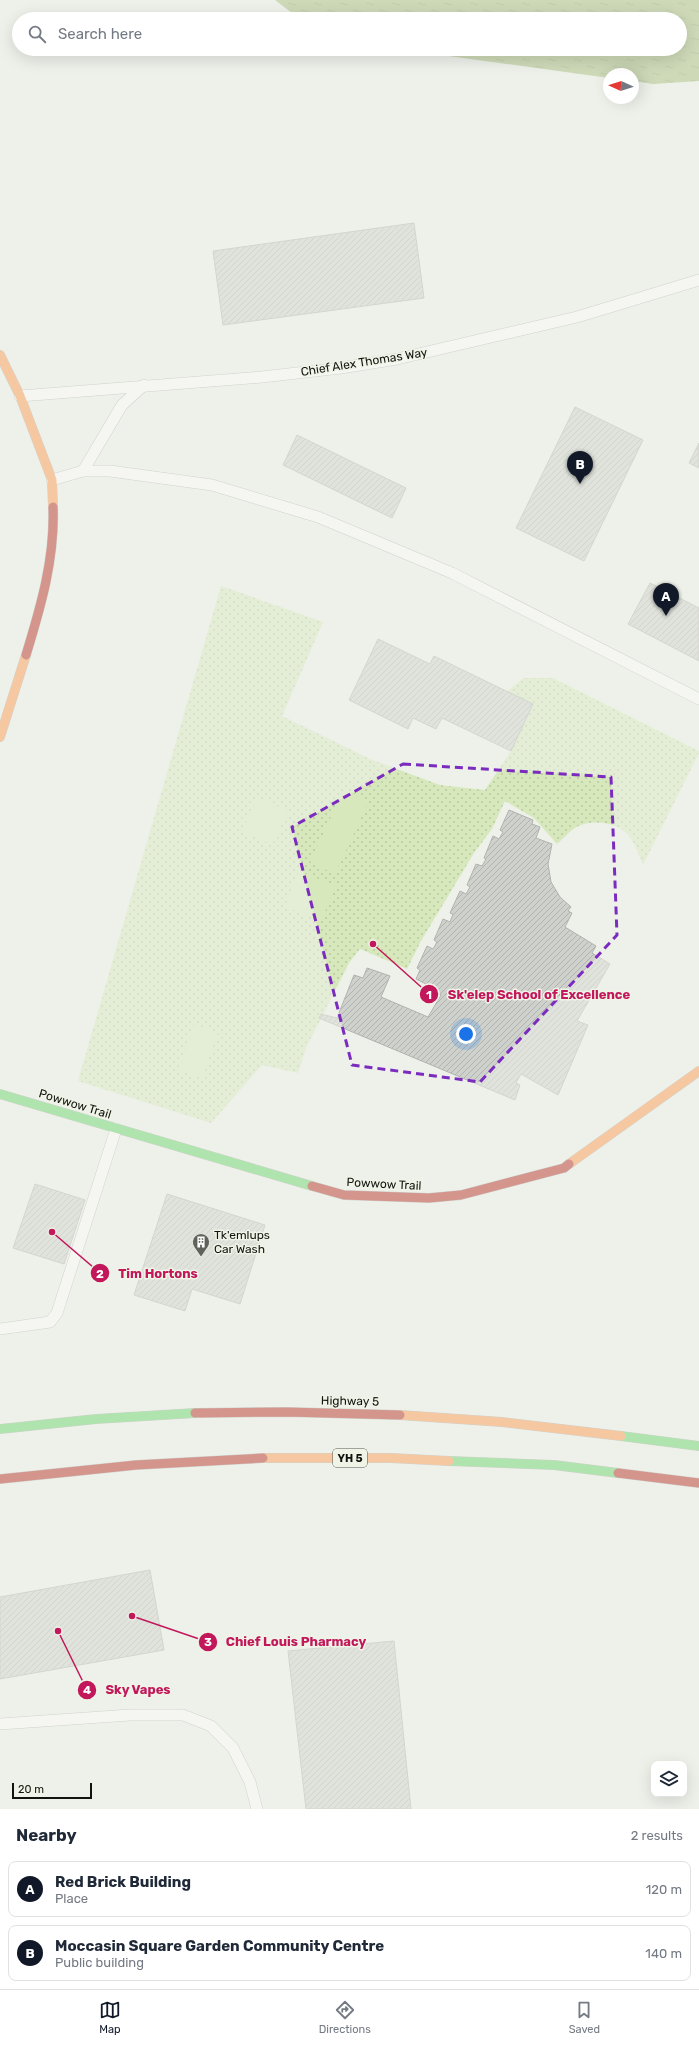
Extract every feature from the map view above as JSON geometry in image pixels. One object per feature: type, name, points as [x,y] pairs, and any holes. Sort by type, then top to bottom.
[{"type":"main road","points":[[0,355],[20,396],[52,480],[54,526],[51,558],[41,605],[0,737]]},
{"type":"main road","name":"Powwow Trail","points":[[0,1094],[344,1195],[429,1198],[461,1195],[564,1168],[699,1071]]},
{"type":"main road","name":"Highway 5","points":[[0,1429],[132,1416],[254,1412],[384,1414],[557,1428],[699,1446]]},
{"type":"main road","name":"YH 5","points":[[0,1479],[129,1466],[238,1459],[390,1458],[554,1465],[699,1483]]},
{"type":"lane","name":"Chief Alex Thomas Way","points":[[20,396],[144,385],[262,377],[341,368],[397,359],[577,317],[699,280]]},
{"type":"lane","points":[[83,471],[122,405],[144,385]]},
{"type":"lane","points":[[52,480],[83,471],[110,472],[212,485],[318,517],[452,573],[699,699]]},
{"type":"lane","points":[[0,1329],[50,1322],[58,1312],[116,1129]]},
{"type":"lane","points":[[0,1724],[130,1715],[184,1715],[211,1726],[233,1748],[250,1782],[257,1809]]},
{"type":"highlighted area","points":[[403,764],[611,777],[617,935],[480,1082],[352,1065],[292,827]]},
{"type":"shaded area","points":[[221,586],[323,622],[282,716],[370,759],[440,785],[485,790],[511,751],[533,705],[506,692],[524,678],[553,678],[699,751],[699,753],[643,865],[629,836],[618,827],[611,824],[588,823],[578,826],[572,830],[557,844],[534,818],[505,801],[492,829],[474,853],[421,941],[407,969],[360,949],[349,963],[306,1048],[298,1073],[262,1065],[211,1123],[78,1081]]},
{"type":"shaded area","points":[[344,789],[369,801],[335,874],[310,862]]},
{"type":"shaded area","points":[[258,797],[288,811],[272,845],[242,831]]},
{"type":"shaded area","points":[[299,871],[336,886],[321,921],[285,906]]},
{"type":"shaded area","points":[[194,1025],[218,1033],[202,1078],[179,1070]]},
{"type":"water","points":[[275,0],[699,0],[699,81],[653,84],[639,82],[639,68],[603,68],[603,77],[449,56],[687,56],[687,12],[291,12]]},
{"type":"building","points":[[414,223],[424,298],[223,325],[213,251]]},
{"type":"building","points":[[575,407],[643,440],[584,561],[516,528]]},
{"type":"building","points":[[297,435],[406,488],[392,518],[283,465]]},
{"type":"building","points":[[699,443],[699,468],[689,463]]},
{"type":"building","points":[[650,583],[699,608],[699,661],[628,624]]},
{"type":"building","points":[[378,639],[430,664],[434,656],[533,704],[511,751],[442,718],[436,729],[413,718],[408,729],[349,700]]},
{"type":"building","points":[[509,810],[533,820],[532,824],[540,827],[536,838],[552,844],[548,864],[551,882],[560,897],[571,907],[568,911],[572,913],[565,927],[596,946],[592,953],[610,964],[577,1021],[588,1025],[558,1095],[521,1074],[516,1083],[520,1085],[515,1100],[319,1018],[321,1014],[337,1018],[354,975],[363,978],[367,968],[390,976],[381,997],[428,1017],[441,995],[431,990],[432,987],[416,979],[420,970],[417,968],[427,946],[433,949],[437,942],[434,940],[443,919],[450,922],[453,914],[450,913],[460,891],[466,894],[470,887],[467,885],[476,864],[482,866],[486,859],[484,858],[493,836],[499,839],[503,832],[500,830]]},
{"type":"building","points":[[35,1184],[85,1200],[64,1264],[13,1248]]},
{"type":"building","name":"Tk'emlups Car Wash","points":[[167,1194],[265,1225],[240,1304],[192,1289],[185,1311],[134,1295]]},
{"type":"building","points":[[150,1570],[164,1650],[0,1679],[0,1597]]},
{"type":"building","points":[[394,1641],[411,1809],[306,1809],[288,1651]]},
{"type":"traffic: fast","points":[[0,1094],[312,1186]]},
{"type":"traffic: fast","points":[[0,1429],[96,1419],[195,1413]]},
{"type":"traffic: fast","points":[[621,1436],[699,1446]]},
{"type":"traffic: fast","points":[[449,1461],[554,1465],[618,1473]]},
{"type":"traffic: slow","points":[[0,355],[20,396],[52,480],[53,507]]},
{"type":"traffic: slow","points":[[0,737],[26,655]]},
{"type":"traffic: slow","points":[[569,1164],[699,1071]]},
{"type":"traffic: slow","points":[[400,1415],[502,1422],[621,1436]]},
{"type":"traffic: slow","points":[[263,1458],[391,1458],[449,1461]]},
{"type":"traffic: jam","points":[[26,655],[46,582],[52,545],[53,507]]},
{"type":"traffic: jam","points":[[312,1186],[344,1195],[429,1198],[461,1195],[564,1168],[569,1164]]},
{"type":"traffic: jam","points":[[195,1413],[287,1412],[400,1415]]},
{"type":"traffic: jam","points":[[0,1479],[136,1465],[263,1458]]},
{"type":"traffic: jam","points":[[618,1473],[699,1483]]},
{"type":"place","name":"Moccasin Square Garden Community Centre","points":[[580,484]]},
{"type":"place","name":"Red Brick Building","points":[[666,616]]},
{"type":"place","name":"Sk'elep School of Excellence","points":[[373,944]]},
{"type":"place","name":"Tim Hortons","points":[[52,1232]]},
{"type":"place","name":"Tk'emlups Car Wash","points":[[201,1257]]},
{"type":"place","name":"Chief Louis Pharmacy","points":[[132,1616]]},
{"type":"place","name":"Sky Vapes","points":[[58,1631]]}]
